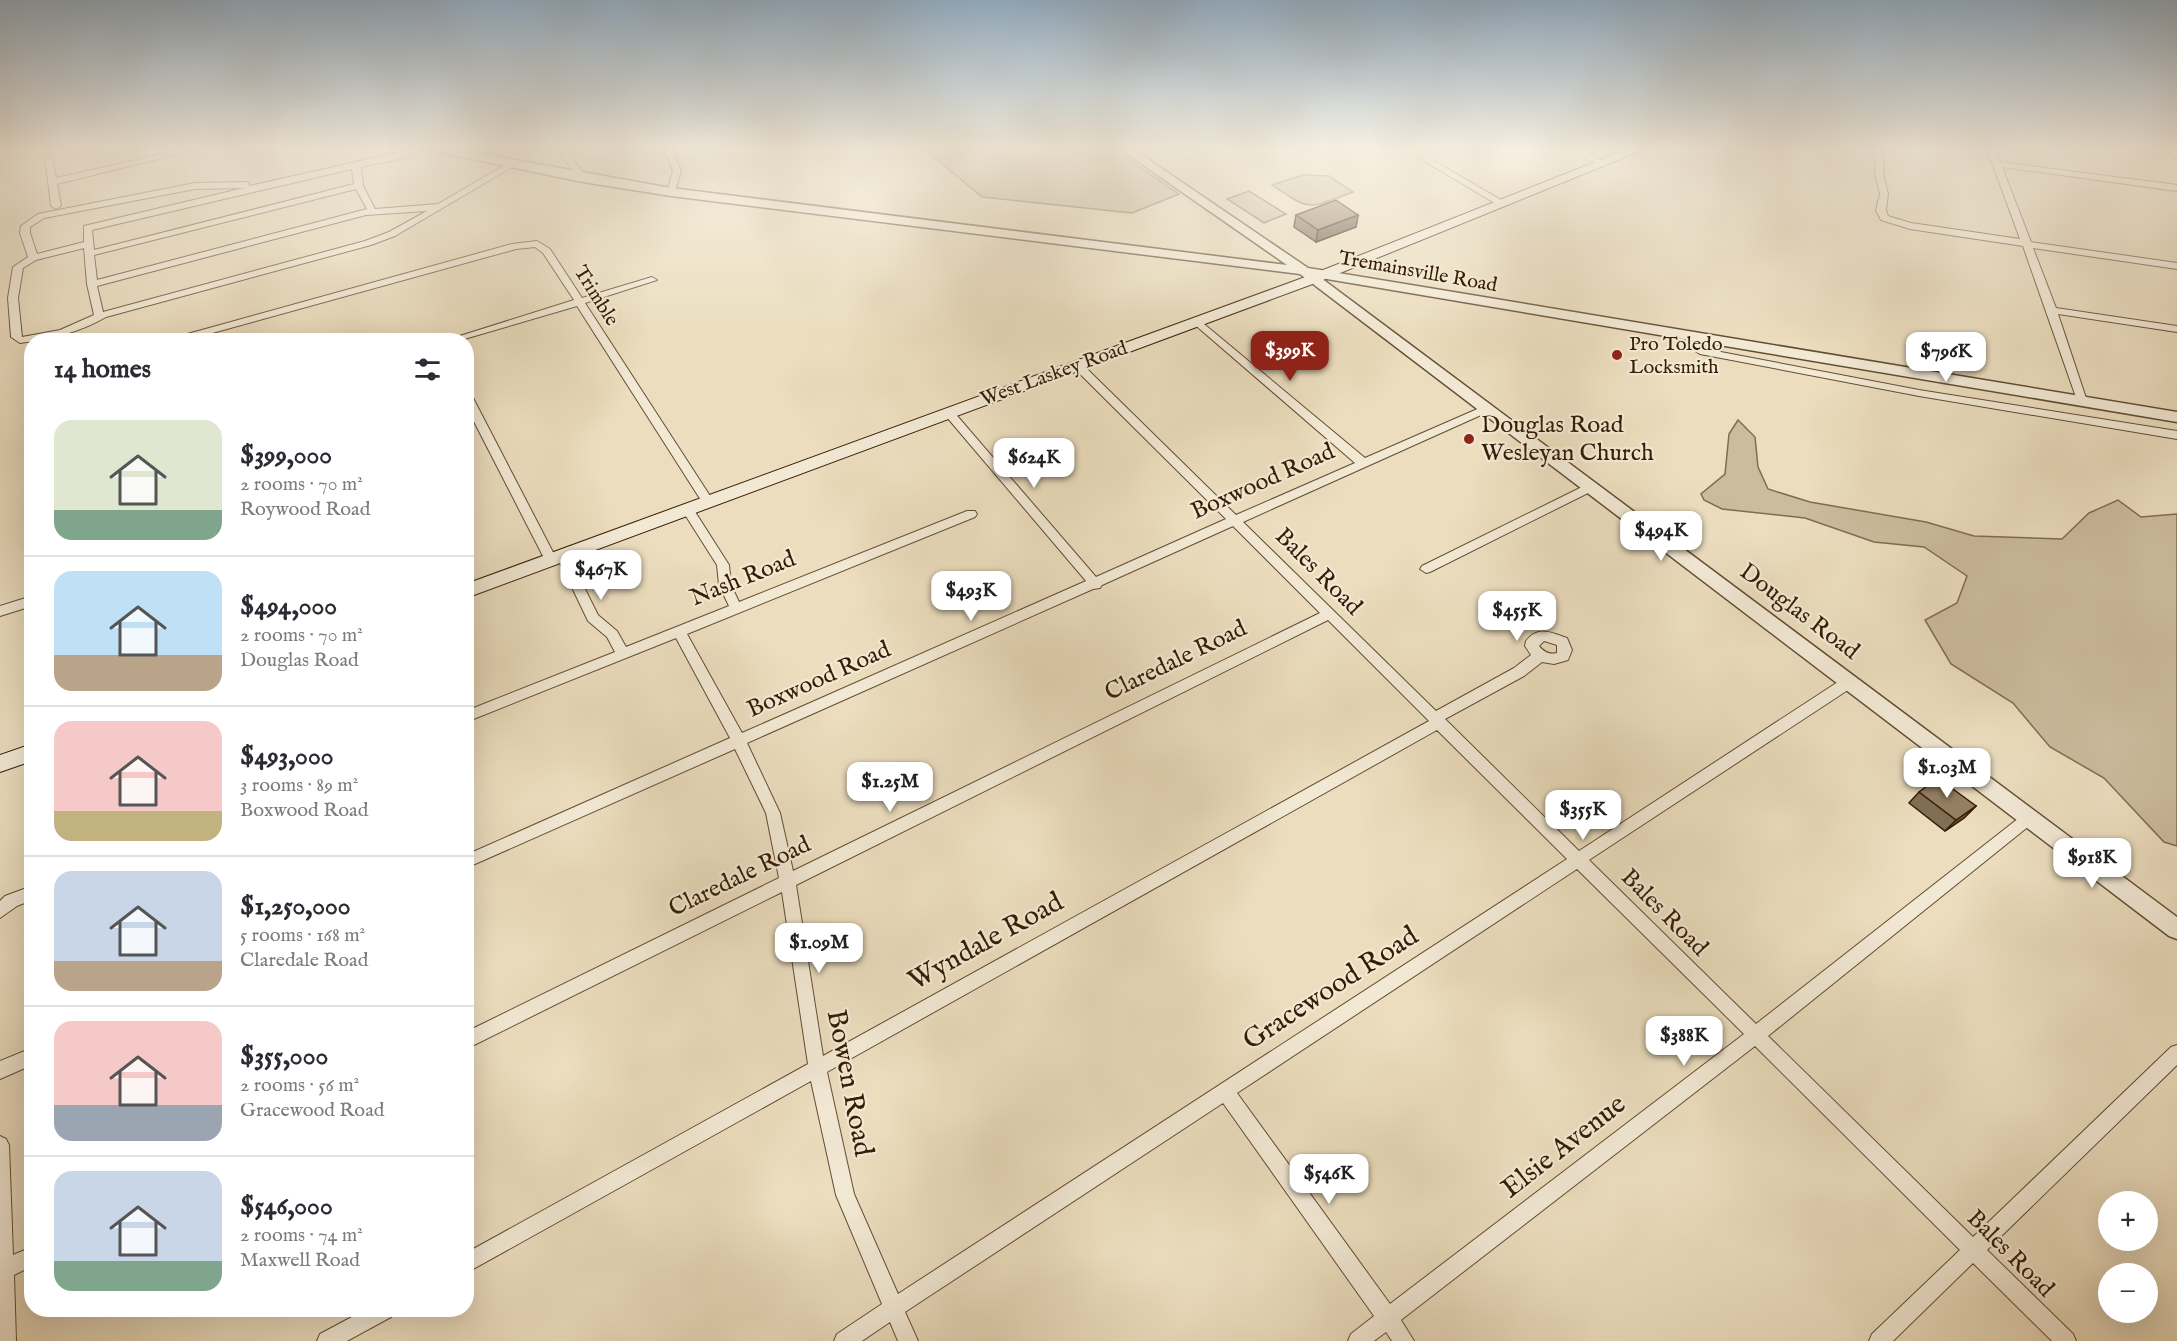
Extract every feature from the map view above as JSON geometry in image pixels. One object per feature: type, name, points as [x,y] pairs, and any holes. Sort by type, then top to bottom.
[{"type":"main road","name":"West Laskey Road","points":[[474,588],[1198,322],[1312,275],[1478,212]]},
{"type":"main road","points":[[0,764],[24,755]]},
{"type":"street","points":[[33,258],[25,233],[26,226],[41,216],[62,212]]},
{"type":"street","points":[[85,212],[92,284],[99,315],[102,315]]},
{"type":"street","points":[[87,228],[156,212]]},
{"type":"street","points":[[24,340],[16,337],[15,278],[22,262],[249,212]]},
{"type":"street","points":[[92,284],[370,212]]},
{"type":"street","points":[[56,333],[92,322],[102,315],[375,241],[431,212]]},
{"type":"street","name":"Tremainsville Road","points":[[822,212],[1312,275],[2177,417]]},
{"type":"street","name":"Douglas Road","points":[[1218,212],[1312,275],[1486,409],[2177,929]]},
{"type":"street","points":[[1882,212],[1884,218],[1910,226],[2177,266]]},
{"type":"street","points":[[2014,212],[2052,310],[2082,401]]},
{"type":"street","name":"Trimble","points":[[203,333],[527,244],[537,244],[547,251],[578,303],[708,502]]},
{"type":"street","points":[[474,334],[652,280]]},
{"type":"street","points":[[2052,310],[2177,329]]},
{"type":"street","points":[[1198,322],[1363,463]]},
{"type":"street","points":[[1700,339],[1700,351],[1919,393],[2177,435]]},
{"type":"street","name":"Bales Road","points":[[1077,365],[1236,521],[1327,615],[1437,720],[2066,1341]]},
{"type":"street","points":[[474,408],[593,618],[612,634],[623,654]]},
{"type":"street","name":"Boxwood Road","points":[[474,858],[1096,585],[1486,409]]},
{"type":"street","points":[[949,413],[1096,585]]},
{"type":"street","points":[[1426,569],[1590,487]]},
{"type":"street","points":[[688,510],[723,565],[725,585],[736,608]]},
{"type":"street","name":"Nash Road","points":[[474,714],[971,514]]},
{"type":"street","points":[[0,611],[24,603]]},
{"type":"street","name":"Claredale Road","points":[[474,1037],[1327,615]]},
{"type":"street","name":"Bowen Road","points":[[679,631],[739,741],[773,813],[788,882],[831,1142],[845,1195],[908,1341]]},
{"type":"street","name":"Wyndale Road","points":[[474,1260],[1437,720],[1519,672],[1540,656]]},
{"type":"street","name":"Gracewood Road","points":[[844,1341],[1849,682]]},
{"type":"street","name":"Elsie Avenue","points":[[1358,1341],[1756,1035],[2029,818]]},
{"type":"street","points":[[0,911],[11,902],[24,896]]},
{"type":"street","points":[[1879,1341],[2177,1053]]},
{"type":"street","points":[[0,1070],[24,1060]]},
{"type":"street","points":[[1225,1091],[1404,1341]]},
{"type":"street","points":[[0,1145],[6,1341]]},
{"type":"street","points":[[4,1270],[24,1260]]},
{"type":"street","points":[[327,1341],[371,1317]]},
{"type":"shaded area","points":[[1246,212],[1282,212],[1286,214],[1264,223]]},
{"type":"shaded area","points":[[1738,420],[1755,437],[1758,467],[1768,489],[1810,502],[1926,522],[1974,536],[2062,539],[2089,513],[2118,500],[2141,517],[2177,514],[2177,846],[2164,842],[2104,778],[2050,747],[2013,703],[1951,664],[1925,620],[1957,603],[1967,576],[1924,547],[1874,542],[1805,518],[1722,509],[1704,500],[1701,494],[1725,474],[1729,434]]},
{"type":"building","points":[[1305,212],[1353,212],[1358,215],[1318,230],[1296,215]]},
{"type":"building","points":[[1938,778],[1976,806],[1956,820],[1919,792]]},
{"type":"place","name":"Pro Toledo Locksmith","points":[[1617,355]]},
{"type":"place","name":"Douglas Road Wesleyan Church","points":[[1469,439]]}]
